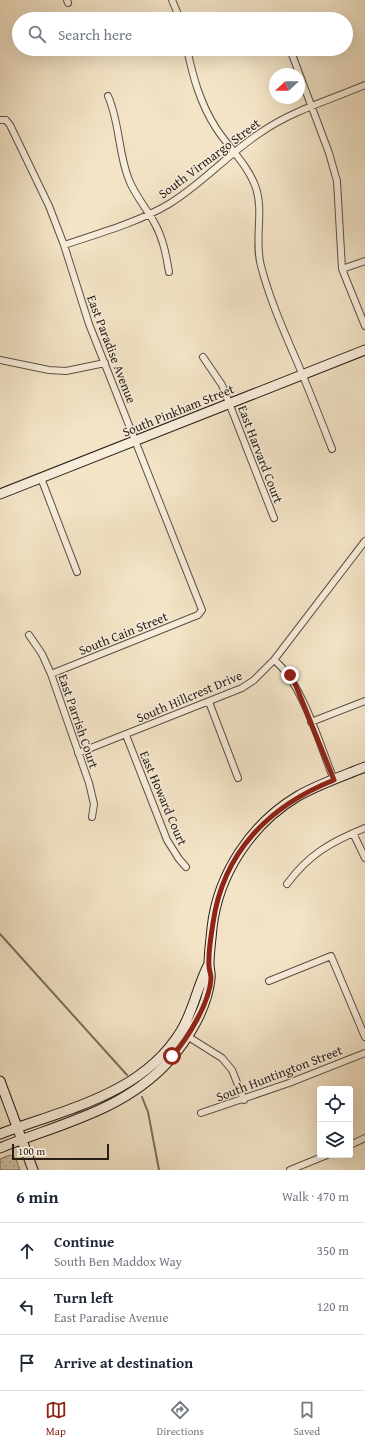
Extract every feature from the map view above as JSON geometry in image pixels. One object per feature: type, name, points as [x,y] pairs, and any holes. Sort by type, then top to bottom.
[{"type":"main road","name":"South Pinkham Street","points":[[0,494],[365,350]]},
{"type":"main road","points":[[0,1148],[101,1110],[119,1101],[139,1088],[160,1070],[187,1036],[206,996],[211,978],[209,964],[212,925],[218,897],[230,869],[242,849],[260,826],[279,809],[302,794],[365,767]]},
{"type":"main road","points":[[0,1134],[102,1096],[130,1083],[145,1072],[160,1058],[180,1032],[193,1007],[202,977],[209,964]]},
{"type":"main road","points":[[0,1081],[33,1170]]},
{"type":"street","points":[[172,0],[177,12]]},
{"type":"street","points":[[189,56],[194,80],[202,104],[216,128],[251,176],[256,190],[259,212],[258,241],[260,264],[274,306],[332,449]]},
{"type":"street","points":[[293,56],[329,153],[337,181],[342,269],[365,326]]},
{"type":"street","name":"South Virmargo Street","points":[[64,246],[168,205],[186,193],[260,132],[279,120],[365,85]]},
{"type":"street","points":[[108,96],[115,116],[118,139],[129,180],[164,246],[169,272]]},
{"type":"street","name":"East Paradise Avenue","points":[[3,120],[10,125],[49,206],[64,246],[82,303],[202,610]]},
{"type":"street","points":[[342,269],[365,260]]},
{"type":"street","name":"East Harvard Court","points":[[203,357],[211,366],[230,403],[274,518]]},
{"type":"street","points":[[0,360],[49,370],[66,371],[105,363]]},
{"type":"street","points":[[41,478],[77,572]]},
{"type":"street","name":"South Hillcrest Drive","points":[[78,753],[242,688],[254,680],[274,660],[365,542]]},
{"type":"street","name":"South Cain Street","points":[[51,674],[198,615],[202,610]]},
{"type":"street","name":"East Parrish Court","points":[[29,635],[42,654],[51,674],[94,804],[92,817]]},
{"type":"street","points":[[274,660],[283,667],[296,686],[334,780]]},
{"type":"street","points":[[311,722],[365,701]]},
{"type":"street","points":[[208,702],[238,778]]},
{"type":"street","name":"East Howard Court","points":[[126,735],[167,840],[186,867]]},
{"type":"street","points":[[287,884],[297,869],[325,846],[365,828]]},
{"type":"street","points":[[353,833],[365,858]]},
{"type":"street","points":[[269,981],[331,956],[365,1037]]},
{"type":"street","points":[[187,1036],[222,1058],[232,1070],[244,1100]]},
{"type":"street","name":"South Huntington Street","points":[[201,1113],[244,1100],[365,1052]]},
{"type":"street","points":[[353,1144],[365,1138]]},
{"type":"street","points":[[290,1170],[320,1158]]},
{"type":"shaded area","points":[[10,1155],[16,1159],[20,1170],[0,1170],[0,1159]]},
{"type":"waterway","points":[[0,934],[127,1075]]},
{"type":"waterway","points":[[142,1097],[148,1112],[159,1170]]},
{"type":"route","points":[[172,1056],[194,1024],[206,996],[211,978],[209,964],[212,925],[215,909],[222,886],[236,858],[256,830],[279,809],[313,788],[334,780],[296,686],[290,675]]}]
